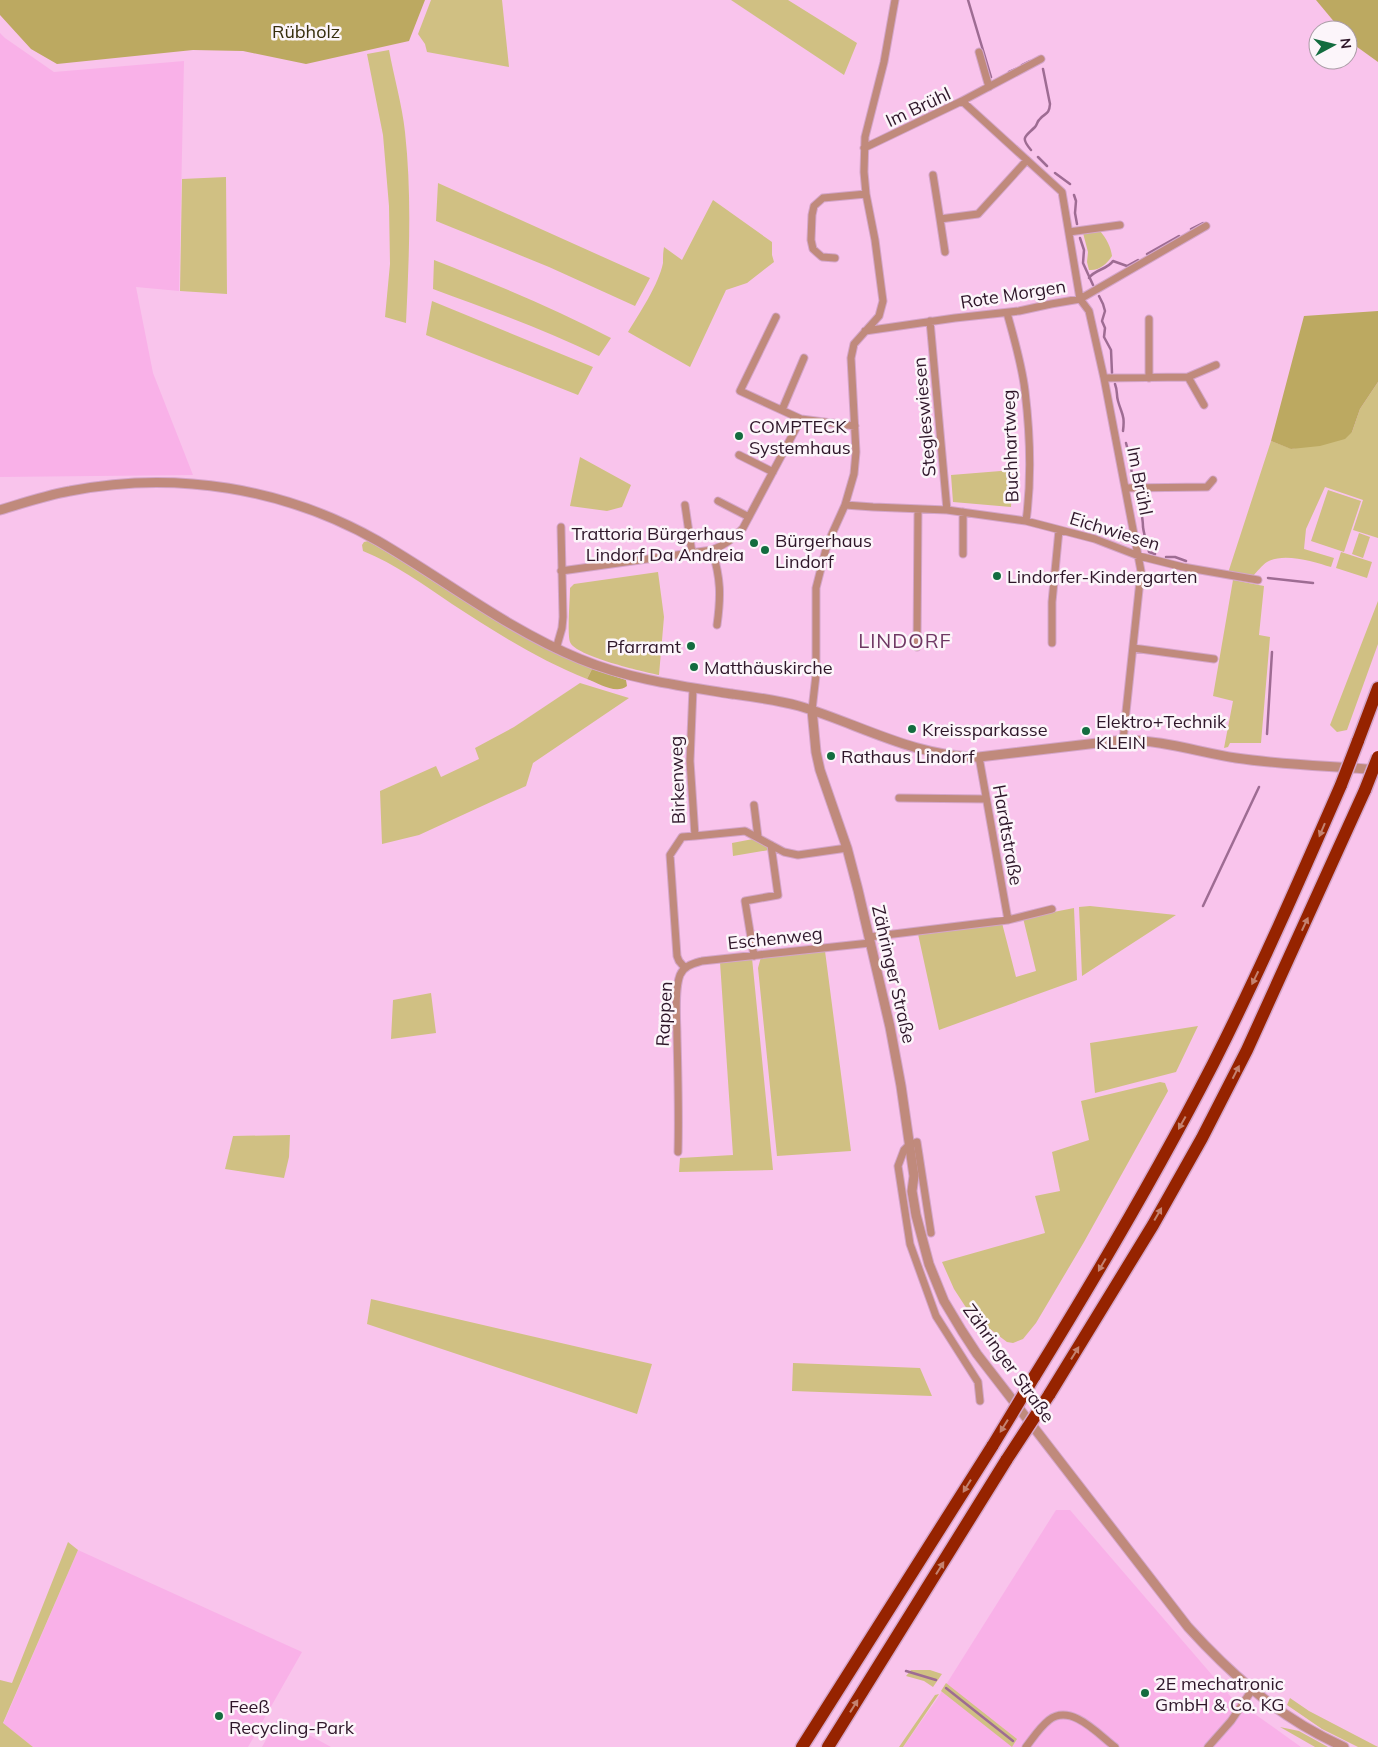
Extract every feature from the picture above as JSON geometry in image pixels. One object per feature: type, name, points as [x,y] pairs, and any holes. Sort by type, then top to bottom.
[{"type":"highway","points":[[802,1747],[993,1445],[1110,1252],[1201,1087],[1262,963],[1307,865],[1341,785],[1378,688]]},
{"type":"highway","points":[[828,1747],[1007,1459],[1049,1395],[1153,1224],[1202,1138],[1247,1050],[1365,790],[1378,757]]},
{"type":"street","points":[[812,710],[816,674],[816,588],[827,545],[845,505],[854,474],[856,452],[851,358],[854,344],[879,316],[883,301],[875,240],[866,194],[864,148],[865,136],[884,62],[895,0]]},
{"type":"street","points":[[979,52],[989,87]]},
{"type":"street","points":[[962,101],[1041,59]]},
{"type":"street","name":"Im Brühl","points":[[864,148],[962,101],[1062,192],[1080,299],[1089,310],[1126,488],[1140,571],[1123,740]]},
{"type":"street","points":[[940,219],[978,214],[1027,160]]},
{"type":"street","points":[[932,175],[946,252]]},
{"type":"street","points":[[835,258],[822,257],[813,249],[811,240],[814,206],[823,198],[866,194]]},
{"type":"street","points":[[1069,232],[1120,224]]},
{"type":"street","name":"Rote Morgen","points":[[865,331],[930,321],[1007,313],[1080,299],[1206,226]]},
{"type":"street","name":"Buchhartweg","points":[[1007,313],[1025,390],[1029,473],[1026,521]]},
{"type":"street","points":[[776,317],[740,391],[801,419],[855,426]]},
{"type":"street","points":[[1149,320],[1149,378]]},
{"type":"street","name":"Stegleswiesen","points":[[930,321],[947,510]]},
{"type":"street","points":[[782,410],[804,358]]},
{"type":"street","points":[[1104,378],[1188,377],[1216,365]]},
{"type":"street","points":[[1188,377],[1204,405]]},
{"type":"street","points":[[561,571],[712,550],[725,545],[743,528],[801,419]]},
{"type":"street","points":[[739,455],[773,472]]},
{"type":"street","points":[[1126,488],[1207,487],[1213,480]]},
{"type":"street","points":[[0,510],[68,491],[125,483],[174,482],[203,484],[268,496],[330,517],[376,540],[515,627],[556,649],[602,668],[654,681],[790,703],[900,742],[937,752],[966,757],[1123,740],[1161,743],[1238,758],[1378,770]]},
{"type":"street","points":[[718,501],[749,517]]},
{"type":"street","points":[[686,504],[692,553]]},
{"type":"street","name":"Eichwiesen","points":[[845,505],[947,510],[1026,521],[1095,539],[1138,556],[1183,567],[1258,580]]},
{"type":"street","points":[[917,647],[918,509]]},
{"type":"street","points":[[962,512],[963,554]]},
{"type":"street","points":[[556,649],[563,617],[561,527]]},
{"type":"street","points":[[1052,643],[1052,602],[1059,530]]},
{"type":"street","points":[[712,550],[718,569],[721,596],[717,625]]},
{"type":"street","points":[[1133,648],[1214,659]]},
{"type":"street","name":"Birkenweg","points":[[693,688],[690,761],[695,836],[745,831],[784,852],[798,855],[847,848]]},
{"type":"street","name":"Zähringer Straße","points":[[812,710],[816,752],[820,770],[847,848],[895,1051],[914,1176],[912,1190],[922,1241],[944,1301],[977,1354],[1188,1627],[1252,1690],[1300,1723],[1344,1747]]},
{"type":"street","name":"Hardtstraße","points":[[978,756],[1008,920]]},
{"type":"street","points":[[899,798],[986,799]]},
{"type":"street","points":[[754,805],[758,837]]},
{"type":"street","name":"Rappen","points":[[678,1152],[677,995],[680,975],[685,968],[677,956],[670,855],[682,837],[695,836]]},
{"type":"street","points":[[754,956],[744,901],[778,895],[771,845]]},
{"type":"street","points":[[870,940],[1008,920],[1052,909]]},
{"type":"street","name":"Eschenweg","points":[[685,968],[702,961],[870,940]]},
{"type":"street","points":[[931,1233],[916,1142],[904,1150],[898,1166],[910,1244],[936,1316],[978,1382],[980,1401]]},
{"type":"street","points":[[1208,1747],[1230,1721],[1252,1690]]},
{"type":"street","points":[[1026,1747],[1041,1727],[1050,1719],[1062,1715],[1072,1716],[1085,1723],[1115,1747]]},
{"type":"shaded area","points":[[431,0],[502,0],[509,67],[427,52],[425,44],[418,34]]},
{"type":"shaded area","points":[[731,0],[788,0],[857,43],[844,75]]},
{"type":"shaded area","points":[[0,33],[54,72],[184,61],[179,291],[136,287],[153,373],[193,475],[0,477]]},
{"type":"shaded area","points":[[389,50],[402,112],[409,180],[406,323],[385,317],[390,264],[389,206],[383,135],[367,54]]},
{"type":"shaded area","points":[[226,177],[227,294],[180,291],[182,179]]},
{"type":"shaded area","points":[[438,183],[650,278],[635,306],[549,267],[436,221]]},
{"type":"shaded area","points":[[713,200],[772,242],[774,262],[747,283],[726,290],[690,367],[628,332],[648,299],[661,271],[664,247],[682,260]]},
{"type":"shaded area","points":[[1100,231],[1111,249],[1112,256],[1102,266],[1089,270],[1087,262],[1088,252],[1083,233]]},
{"type":"shaded area","points":[[434,260],[524,297],[611,338],[599,356],[538,329],[433,289]]},
{"type":"shaded area","points":[[432,301],[593,367],[578,395],[426,335]]},
{"type":"shaded area","points":[[1378,382],[1378,538],[1353,530],[1363,500],[1325,487],[1306,529],[1304,549],[1334,558],[1331,567],[1299,559],[1282,558],[1267,562],[1253,576],[1228,573],[1271,441],[1292,449],[1352,432],[1360,409]]},
{"type":"shaded area","points":[[580,457],[631,485],[622,507],[607,511],[570,506]]},
{"type":"shaded area","points":[[1013,470],[1011,507],[953,502],[951,475]]},
{"type":"shaded area","points":[[1328,490],[1361,501],[1344,552],[1311,541]]},
{"type":"shaded area","points":[[1359,533],[1370,537],[1363,558],[1352,554]]},
{"type":"shaded area","points":[[368,541],[515,632],[592,669],[587,679],[518,645],[398,568],[363,551],[362,545]]},
{"type":"shaded area","points":[[1341,552],[1372,562],[1367,578],[1336,568]]},
{"type":"shaded area","points":[[658,572],[664,617],[659,675],[596,658],[584,653],[570,642],[570,588],[574,584]]},
{"type":"shaded area","points":[[1233,580],[1264,586],[1259,635],[1270,637],[1261,743],[1230,743],[1228,747],[1224,748],[1233,701],[1213,696]]},
{"type":"shaded area","points":[[1378,601],[1378,644],[1347,730],[1337,732],[1330,725]]},
{"type":"shaded area","points":[[580,683],[629,698],[533,763],[526,786],[419,835],[382,844],[380,791],[436,766],[441,777],[479,759],[475,748],[514,727]]},
{"type":"shaded area","points":[[753,839],[768,847],[769,850],[733,856],[732,843]]},
{"type":"shaded area","points":[[1090,906],[1176,915],[1082,976],[1079,907]]},
{"type":"shaded area","points":[[1074,908],[1077,980],[939,1030],[918,934],[1002,923],[1016,977],[1036,971],[1023,918]]},
{"type":"shaded area","points":[[825,951],[851,1151],[777,1156],[758,968],[761,957]]},
{"type":"shaded area","points":[[752,958],[773,1170],[679,1172],[680,1158],[733,1155],[720,962]]},
{"type":"shaded area","points":[[431,993],[436,1033],[391,1039],[393,1000]]},
{"type":"shaded area","points":[[1198,1026],[1176,1072],[1095,1093],[1090,1043]]},
{"type":"shaded area","points":[[1160,1082],[1165,1083],[1168,1091],[1084,1242],[1036,1323],[1023,1339],[1013,1343],[1007,1342],[978,1320],[965,1306],[954,1289],[942,1262],[1045,1233],[1035,1196],[1060,1191],[1052,1152],[1089,1140],[1081,1101]]},
{"type":"shaded area","points":[[290,1135],[289,1157],[284,1178],[225,1169],[233,1136]]},
{"type":"shaded area","points":[[371,1299],[652,1364],[637,1414],[367,1324]]},
{"type":"shaded area","points":[[793,1363],[920,1368],[932,1396],[792,1391]]},
{"type":"shaded area","points":[[1056,1510],[1070,1510],[1231,1697],[1301,1747],[903,1747],[937,1699]]},
{"type":"shaded area","points":[[68,1542],[78,1550],[3,1723],[33,1747],[0,1747],[0,1680],[12,1683]]},
{"type":"shaded area","points":[[78,1550],[302,1652],[248,1747],[33,1747],[3,1724]]},
{"type":"shaded area","points":[[911,1670],[930,1670],[942,1674],[933,1687],[924,1681],[906,1676]]},
{"type":"shaded area","points":[[946,1683],[1017,1739],[1012,1747],[941,1691]]},
{"type":"shaded area","points":[[939,1694],[903,1747],[899,1747],[935,1695]]},
{"type":"shaded area","points":[[1290,1698],[1309,1711],[1378,1747],[1358,1747],[1322,1729],[1287,1705]]},
{"type":"shaded area","points":[[278,1718],[331,1747],[262,1747]]},
{"type":"shaded area","points":[[1280,1727],[1299,1731],[1328,1747],[1315,1747]]},
{"type":"green space","name":"Rübholz","points":[[0,0],[425,0],[409,41],[306,64],[243,51],[193,50],[57,64],[31,49],[0,15]]},
{"type":"green space","points":[[1316,0],[1378,0],[1378,62],[1358,48],[1358,20],[1333,20]]},
{"type":"green space","points":[[1378,311],[1378,382],[1360,409],[1352,432],[1345,439],[1320,446],[1291,449],[1271,441],[1304,316]]},
{"type":"green space","points":[[592,669],[626,680],[627,686],[612,689],[587,679]]},
{"type":"waterway","points":[[968,0],[991,77]]},
{"type":"waterway","points":[[1022,65],[1030,61]]},
{"type":"waterway","points":[[1009,72],[1016,69]]},
{"type":"waterway","points":[[1031,150],[1025,137],[1048,112],[1050,104],[1043,69]]},
{"type":"waterway","points":[[1038,157],[1047,166]]},
{"type":"waterway","points":[[1055,173],[1070,184]]},
{"type":"waterway","points":[[1074,195],[1077,224]]},
{"type":"waterway","points":[[1191,229],[1203,223]]},
{"type":"waterway","points":[[1147,254],[1179,236]]},
{"type":"waterway","points":[[1080,238],[1084,250],[1083,263],[1093,285]]},
{"type":"waterway","points":[[1089,278],[1113,261],[1127,266],[1138,260]]},
{"type":"waterway","points":[[1099,296],[1105,311],[1102,321],[1105,328],[1104,337],[1111,350],[1112,373]]},
{"type":"waterway","points":[[1115,384],[1123,418],[1123,431]]},
{"type":"waterway","points":[[1126,443],[1135,484]]},
{"type":"waterway","points":[[1138,496],[1143,530],[1149,552],[1155,554]]},
{"type":"waterway","points":[[1166,557],[1175,557],[1186,561]]},
{"type":"waterway","points":[[1268,578],[1313,583]]},
{"type":"waterway","points":[[1267,734],[1272,652]]},
{"type":"waterway","points":[[1203,906],[1259,787]]},
{"type":"waterway","points":[[906,1671],[936,1680]]},
{"type":"waterway","points":[[946,1688],[1013,1741]]},
{"type":"place","name":"COMPTECK Systemhaus","points":[[739,436]]},
{"type":"place","name":"Trattoria Bürgerhaus Lindorf Da Andreia","points":[[754,543]]},
{"type":"place","name":"Bürgerhaus Lindorf","points":[[765,550]]},
{"type":"place","name":"Lindorfer-Kindergarten","points":[[997,576]]},
{"type":"place","name":"Pfarramt","points":[[691,646]]},
{"type":"place","name":"Matthäuskirche","points":[[694,667]]},
{"type":"place","name":"Kreissparkasse","points":[[912,729]]},
{"type":"place","name":"Elektro+Technik KLEIN","points":[[1086,731]]},
{"type":"place","name":"Rathaus Lindorf","points":[[831,756]]},
{"type":"place","name":"2E mechatronic GmbH & Co. KG","points":[[1145,1693]]},
{"type":"place","name":"Feeß Recycling-Park","points":[[219,1716]]},
{"type":"district","name":"LINDORF","points":[[905,640]]}]
